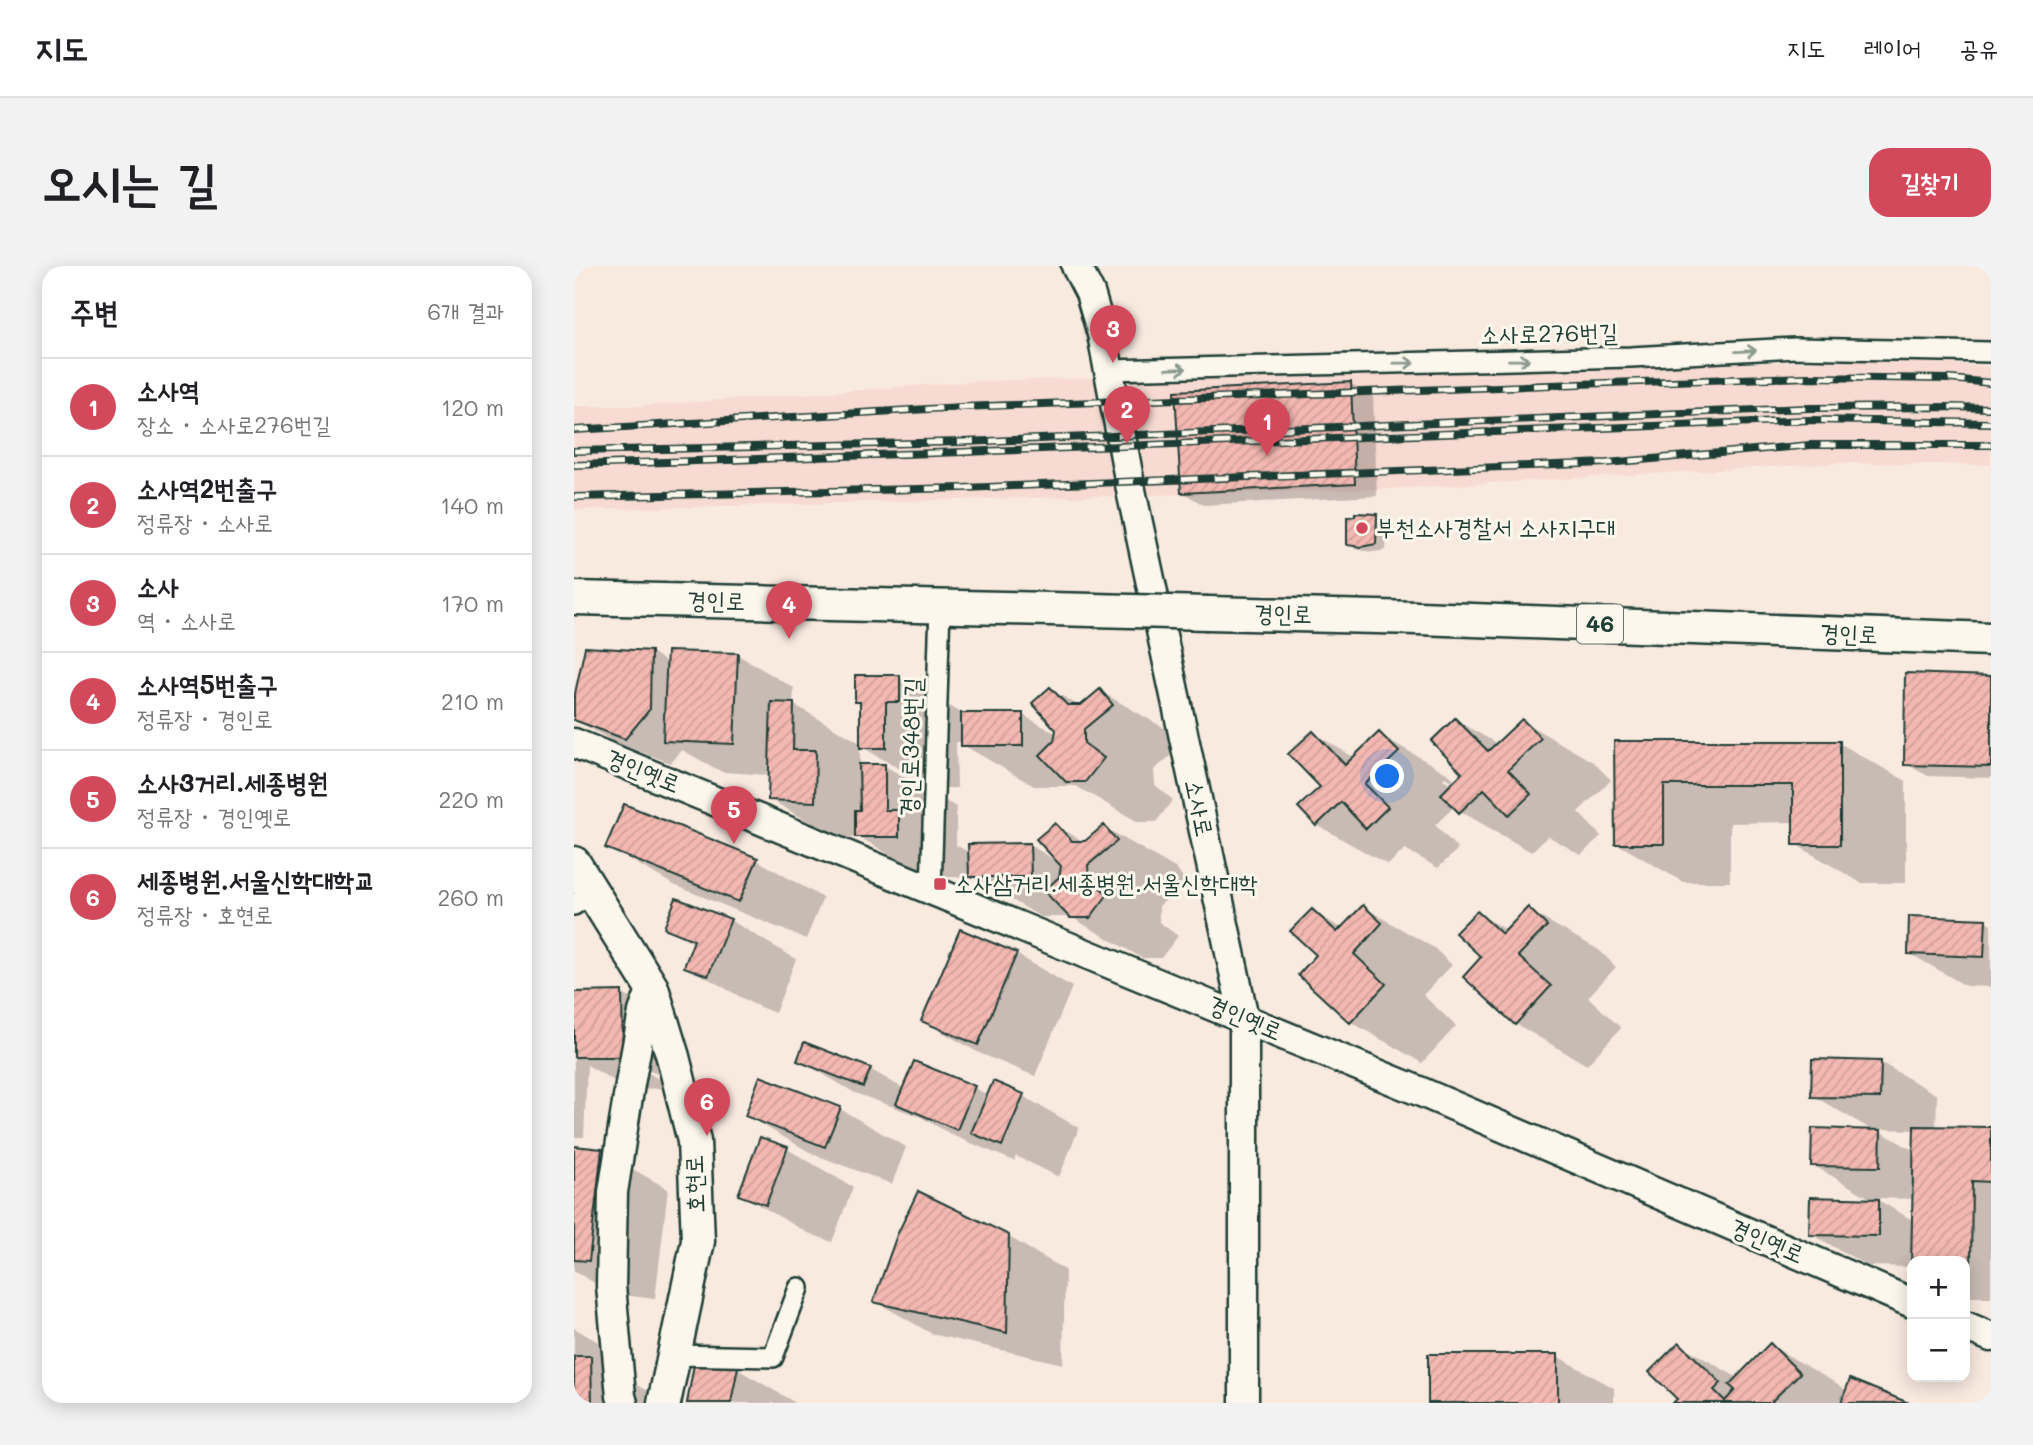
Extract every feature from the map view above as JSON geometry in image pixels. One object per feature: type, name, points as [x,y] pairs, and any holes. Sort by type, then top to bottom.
[{"type":"main road","name":"경인로","points":[[574,598],[1419,618],[1991,639]]},
{"type":"main road","name":"호현로","points":[[574,863],[584,899],[652,988],[694,1141],[698,1241],[664,1403]]},
{"type":"street","name":"소사로","points":[[1076,266],[1093,303],[1102,334],[1132,495],[1244,1018],[1244,1403]]},
{"type":"street","name":"소사로276번길","points":[[1108,370],[1631,357],[1795,348],[1991,352]]},
{"type":"street","name":"경인로348번길","points":[[931,890],[940,607]]},
{"type":"street","name":"경인옛로","points":[[574,743],[1244,1018],[1907,1301]]},
{"type":"street","points":[[623,1403],[611,1286],[613,1192],[643,1012],[652,988]]},
{"type":"street","points":[[674,1355],[773,1357],[799,1288]]},
{"type":"street","points":[[1970,1328],[1991,1337]]},
{"type":"shaded area","points":[[1891,360],[1991,367],[1991,465],[1842,463],[1389,489],[574,510],[574,406],[639,406],[979,381]]},
{"type":"building","points":[[1351,382],[1355,484],[1181,493],[1175,391]]},
{"type":"building","points":[[1355,513],[1377,514],[1376,544],[1361,547],[1347,545],[1347,517],[1355,516]]},
{"type":"building","points":[[585,647],[651,651],[650,709],[625,739],[574,720],[574,698]]},
{"type":"building","points":[[667,651],[738,653],[734,744],[663,741]]},
{"type":"building","points":[[1905,673],[1991,676],[1991,767],[1904,765]]},
{"type":"building","points":[[855,675],[900,675],[900,702],[886,702],[886,748],[860,748],[860,702],[855,702]]},
{"type":"building","points":[[1050,687],[1067,705],[1081,705],[1100,689],[1113,705],[1084,729],[1084,743],[1104,758],[1085,782],[1066,782],[1040,755],[1054,741],[1056,730],[1032,703]]},
{"type":"building","points":[[771,702],[794,703],[793,750],[816,750],[815,802],[768,800]]},
{"type":"building","points":[[961,713],[1023,713],[1023,746],[961,746]]},
{"type":"building","points":[[1455,718],[1488,751],[1522,719],[1541,738],[1508,770],[1531,794],[1509,815],[1484,789],[1459,813],[1441,794],[1462,773],[1431,741]]},
{"type":"building","points":[[1313,731],[1345,765],[1379,732],[1399,752],[1365,784],[1388,807],[1366,829],[1341,802],[1316,826],[1298,807],[1320,787],[1288,754]]},
{"type":"building","points":[[1614,741],[1840,741],[1840,845],[1793,845],[1793,785],[1664,785],[1664,844],[1615,844]]},
{"type":"building","points":[[859,764],[885,764],[885,810],[899,810],[899,837],[855,837],[855,810],[860,810]]},
{"type":"building","points":[[624,804],[758,858],[739,902],[605,848]]},
{"type":"building","points":[[1055,823],[1072,841],[1085,841],[1104,825],[1117,841],[1088,865],[1089,879],[1108,894],[1090,918],[1070,918],[1044,891],[1059,877],[1061,866],[1036,839]]},
{"type":"building","points":[[1030,843],[1031,877],[969,877],[968,844]]},
{"type":"building","points":[[676,898],[731,919],[708,976],[684,967],[694,940],[664,928]]},
{"type":"building","points":[[1363,905],[1382,923],[1354,954],[1386,984],[1350,1023],[1298,975],[1316,955],[1290,931],[1312,909],[1337,932]]},
{"type":"building","points":[[1528,907],[1547,926],[1518,956],[1551,986],[1515,1025],[1463,977],[1481,957],[1455,933],[1477,911],[1502,934]]},
{"type":"building","points":[[1909,916],[1986,919],[1984,957],[1908,954]]},
{"type":"building","points":[[960,929],[1017,953],[978,1045],[921,1021]]},
{"type":"building","points":[[622,991],[623,1057],[574,1057],[574,992]]},
{"type":"building","points":[[804,1042],[871,1068],[863,1087],[797,1061]]},
{"type":"building","points":[[1812,1059],[1881,1061],[1880,1098],[1811,1097]]},
{"type":"building","points":[[914,1061],[975,1086],[957,1130],[896,1104]]},
{"type":"building","points":[[760,1076],[841,1107],[825,1147],[745,1116]]},
{"type":"building","points":[[993,1081],[1024,1094],[1002,1146],[971,1133]]},
{"type":"building","points":[[1914,1126],[1991,1127],[1991,1182],[1972,1181],[1971,1267],[1970,1256],[1911,1256]]},
{"type":"building","points":[[1812,1128],[1881,1130],[1880,1167],[1811,1166]]},
{"type":"building","points":[[760,1137],[788,1147],[766,1205],[738,1195]]},
{"type":"building","points":[[574,1146],[602,1149],[589,1261],[574,1260]]},
{"type":"building","points":[[918,1191],[1009,1235],[1007,1333],[873,1302],[897,1235]]},
{"type":"building","points":[[1810,1197],[1879,1199],[1879,1236],[1809,1235]]},
{"type":"building","points":[[1679,1342],[1721,1383],[1714,1390],[1725,1401],[1735,1390],[1729,1385],[1770,1343],[1800,1373],[1773,1403],[1673,1403],[1677,1399],[1649,1372]]},
{"type":"building","points":[[1428,1354],[1558,1354],[1558,1403],[1428,1403]]},
{"type":"building","points":[[574,1356],[591,1356],[592,1403],[574,1403]]},
{"type":"building","points":[[695,1359],[738,1367],[731,1403],[687,1403]]},
{"type":"building","points":[[1850,1379],[1909,1403],[1841,1403]]},
{"type":"railway","points":[[574,430],[962,407],[1606,383],[1809,377],[1950,379],[1991,383]]},
{"type":"railway","points":[[574,451],[962,442],[1809,408],[1991,408]]},
{"type":"railway","points":[[574,465],[1811,420],[1991,423]]},
{"type":"railway","points":[[574,497],[962,488],[1607,463],[1811,445],[1991,445]]},
{"type":"place","name":"소사","points":[[1113,363]]},
{"type":"place","name":"소사역2번출구","points":[[1127,444]]},
{"type":"place","name":"소사역","points":[[1267,456]]},
{"type":"place","name":"부천소사경찰서 소사지구대","points":[[1362,528]]},
{"type":"place","name":"소사역5번출구","points":[[789,639]]},
{"type":"place","name":"소사3거리.세종병원","points":[[734,844]]},
{"type":"place","name":"소사삼거리.세종병원.서울신학대학","points":[[940,884]]},
{"type":"place","name":"세종병원.서울신학대학교","points":[[707,1136]]}]
